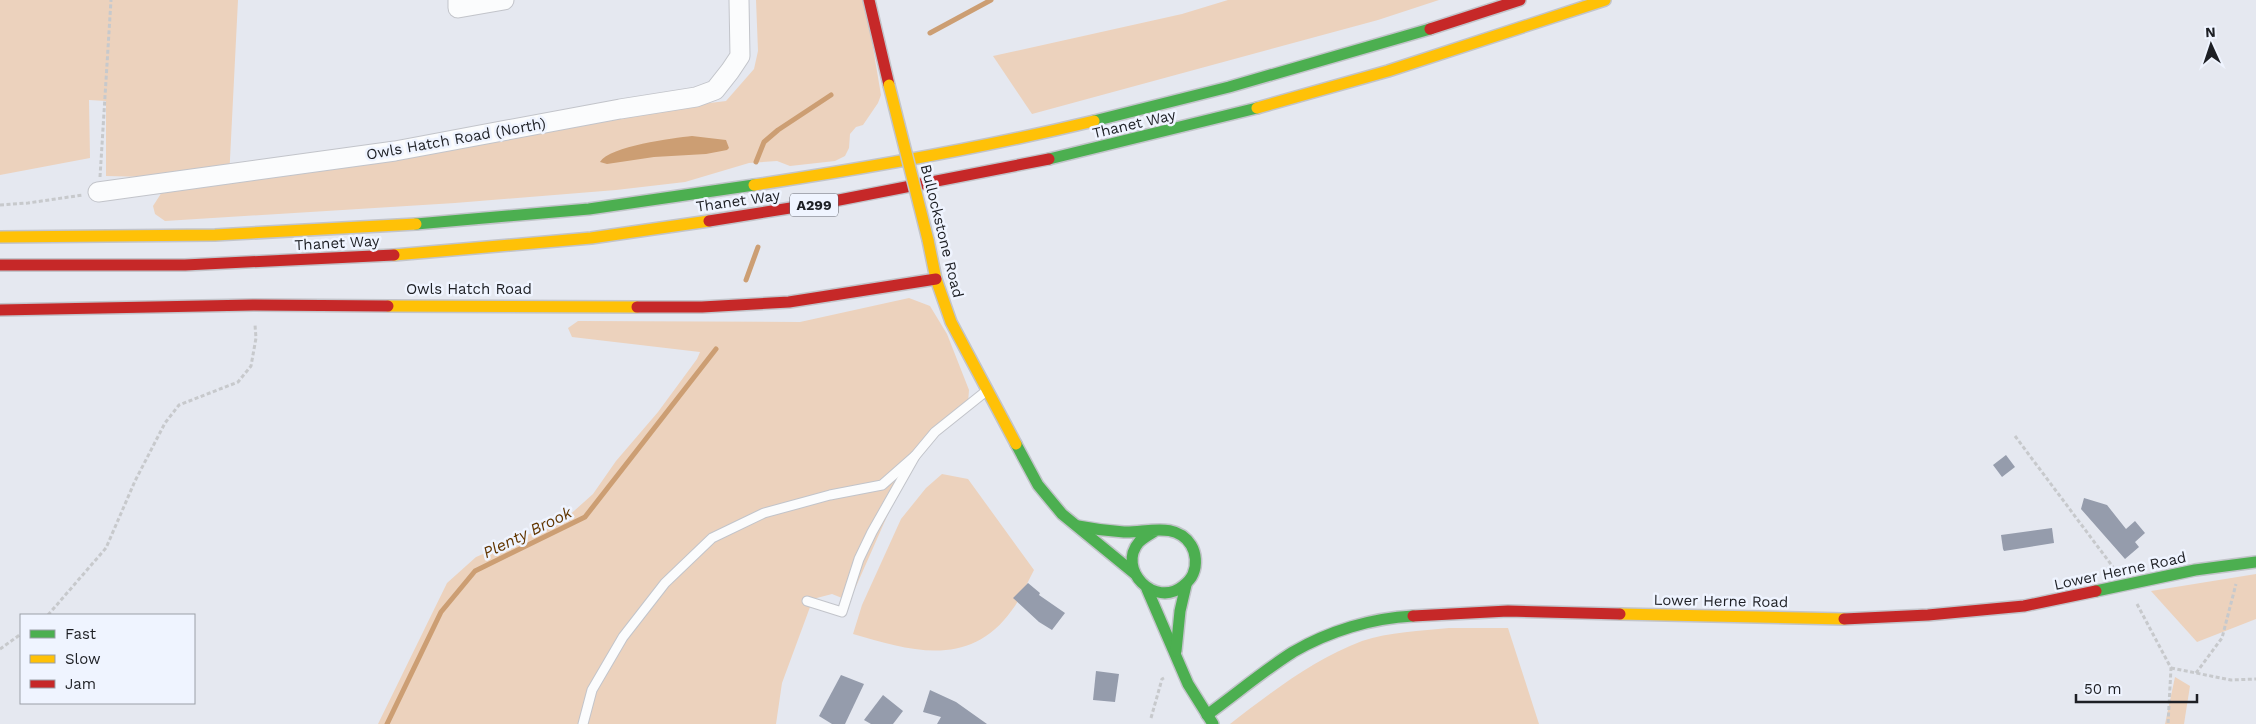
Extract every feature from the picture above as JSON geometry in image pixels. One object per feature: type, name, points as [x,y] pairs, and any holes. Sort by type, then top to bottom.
[{"type":"main road","name":"Bullockstone Road","points":[[869,0],[936,279],[951,322],[1038,485],[1049,501],[1134,573],[1147,589],[1176,652],[1183,673],[1207,721]]},
{"type":"main road","name":"Thanet Way","points":[[0,237],[215,235],[376,228],[589,208],[834,173],[1023,138],[1220,89],[1405,37],[1520,0]]},
{"type":"main road","name":"Thanet Way","points":[[0,266],[65,267],[179,264],[378,256],[591,238],[840,201],[1029,164],[1238,114],[1415,63],[1605,0]]},
{"type":"main road","name":"Owls Hatch Road","points":[[0,310],[149,305],[702,306],[789,302],[936,279]]},
{"type":"main road","name":"Bullockstone Road","points":[[1077,526],[1108,531],[1166,530],[1177,532],[1186,538],[1196,556],[1196,567],[1186,585],[1180,611],[1176,652]]},
{"type":"main road","points":[[1134,573],[1132,563],[1133,552],[1138,542],[1146,535],[1156,531]]},
{"type":"main road","name":"Lower Herne Road","points":[[1207,721],[1294,652],[1346,628],[1396,617],[1508,611],[1852,618],[2024,606],[2127,586],[2195,570],[2256,562]]},
{"type":"main road","points":[[1147,589],[1157,593],[1167,593],[1177,591],[1186,585]]},
{"type":"street","points":[[458,4],[504,0]]},
{"type":"street","name":"Owls Hatch Road (North)","points":[[98,192],[395,151],[620,109],[696,97],[715,90],[740,56],[739,0]]},
{"type":"lane","points":[[583,724],[592,690],[623,637],[665,583],[712,538],[764,513],[830,495],[882,485],[915,456],[935,432],[987,391]]},
{"type":"lane","points":[[807,601],[842,612],[859,559],[876,524],[915,456]]},
{"type":"path","points":[[0,205],[28,203],[98,192],[111,0]]},
{"type":"path","points":[[49,614],[106,548],[164,423],[179,405],[238,382],[251,366],[256,338],[253,305]]},
{"type":"path","points":[[2015,436],[2127,586],[2171,668],[2172,691],[2168,724]]},
{"type":"path","points":[[2196,673],[2222,638],[2240,563]]},
{"type":"path","points":[[0,649],[20,635]]},
{"type":"path","points":[[2171,668],[2231,680],[2256,679]]},
{"type":"path","points":[[1151,718],[1162,679],[1183,673]]},
{"type":"shaded area","points":[[0,0],[238,0],[229,179],[106,176],[106,101],[89,100],[90,158],[0,175]]},
{"type":"shaded area","points":[[756,0],[865,0],[881,95],[878,103],[863,125],[856,127],[850,134],[849,148],[845,156],[835,161],[790,166],[777,161],[749,163],[685,182],[616,190],[455,203],[165,221],[155,214],[153,206],[162,192],[645,111],[726,101],[754,69],[758,51]]},
{"type":"shaded area","points":[[1228,0],[1439,0],[1378,20],[1032,114],[993,56],[1182,14]]},
{"type":"shaded area","points":[[692,136],[726,140],[729,148],[706,154],[654,157],[607,164],[600,162],[606,156],[628,147]]},
{"type":"shaded area","points":[[909,298],[930,306],[947,334],[969,390],[968,403],[921,446],[896,496],[854,591],[847,600],[832,594],[813,599],[782,683],[776,724],[378,724],[447,583],[476,557],[565,519],[593,494],[616,461],[658,412],[697,359],[700,352],[572,337],[568,328],[578,321],[800,322]]},
{"type":"shaded area","points":[[942,474],[968,479],[1034,570],[1021,595],[1012,610],[995,629],[978,641],[959,648],[918,649],[896,646],[853,634],[862,605],[901,519],[926,488]]},
{"type":"shaded area","points":[[2256,574],[2256,619],[2197,642],[2151,591]]},
{"type":"shaded area","points":[[1449,628],[1508,628],[1539,724],[1230,724],[1293,678],[1344,648],[1383,636]]},
{"type":"shaded area","points":[[2175,677],[2190,686],[2184,724],[2165,724]]},
{"type":"building","points":[[2006,455],[2015,467],[2002,477],[1993,465]]},
{"type":"building","points":[[2084,498],[2107,505],[2126,529],[2135,521],[2145,533],[2135,542],[2139,547],[2125,559],[2081,509]]},
{"type":"building","points":[[2052,528],[2054,543],[2004,551],[2003,549],[2001,535]]},
{"type":"building","points":[[1028,583],[1040,593],[1039,595],[1065,613],[1052,630],[1039,622],[1013,598]]},
{"type":"building","points":[[1096,671],[1119,674],[1115,702],[1093,700]]},
{"type":"building","points":[[841,675],[864,684],[845,724],[832,724],[819,716]]},
{"type":"building","points":[[930,690],[956,702],[987,724],[937,724],[941,717],[923,712]]},
{"type":"building","points":[[883,695],[903,711],[893,724],[871,724],[864,720]]},
{"type":"waterway","name":"Plenty Brook","points":[[930,33],[991,0]]},
{"type":"waterway","name":"Plenty Brook","points":[[756,162],[764,142],[778,130],[831,95]]},
{"type":"waterway","name":"Plenty Brook","points":[[746,280],[758,247]]},
{"type":"waterway","name":"Plenty Brook","points":[[387,724],[441,612],[475,571],[585,517],[716,349]]},
{"type":"traffic: fast","points":[[1094,121],[1229,87],[1430,29]]},
{"type":"traffic: fast","points":[[1049,159],[1257,108]]},
{"type":"traffic: fast","points":[[416,224],[589,209],[754,185]]},
{"type":"traffic: fast","points":[[1016,444],[1038,485],[1062,514],[1134,573]]},
{"type":"traffic: fast","points":[[1078,526],[1124,532],[1160,530],[1169,531],[1185,538],[1194,552],[1194,570],[1188,582],[1172,592],[1161,593],[1142,583],[1135,574],[1132,564],[1133,553],[1139,542],[1155,531]]},
{"type":"traffic: fast","points":[[2096,591],[2195,570],[2256,562]]},
{"type":"traffic: fast","points":[[1176,651],[1180,611],[1186,585]]},
{"type":"traffic: fast","points":[[1147,589],[1188,684],[1213,724]]},
{"type":"traffic: fast","points":[[1207,715],[1293,652],[1321,638],[1367,623],[1413,616]]},
{"type":"traffic: slow","points":[[1257,108],[1388,71],[1605,0]]},
{"type":"traffic: slow","points":[[889,85],[928,240]]},
{"type":"traffic: slow","points":[[754,185],[925,157],[1094,121]]},
{"type":"traffic: slow","points":[[394,255],[591,238],[709,221]]},
{"type":"traffic: slow","points":[[0,237],[215,235],[416,224]]},
{"type":"traffic: slow","points":[[928,240],[936,279],[951,322],[1016,444]]},
{"type":"traffic: slow","points":[[388,306],[637,307]]},
{"type":"traffic: slow","points":[[1620,614],[1844,619]]},
{"type":"traffic: jam","points":[[869,0],[889,85]]},
{"type":"traffic: jam","points":[[1430,29],[1520,0]]},
{"type":"traffic: jam","points":[[709,221],[834,201],[1049,159]]},
{"type":"traffic: jam","points":[[0,265],[185,265],[394,255]]},
{"type":"traffic: jam","points":[[637,307],[702,307],[789,302],[936,279]]},
{"type":"traffic: jam","points":[[0,310],[253,305],[388,306]]},
{"type":"traffic: jam","points":[[1844,619],[1928,615],[2024,606],[2096,591]]},
{"type":"traffic: jam","points":[[1413,616],[1508,611],[1620,614]]}]
